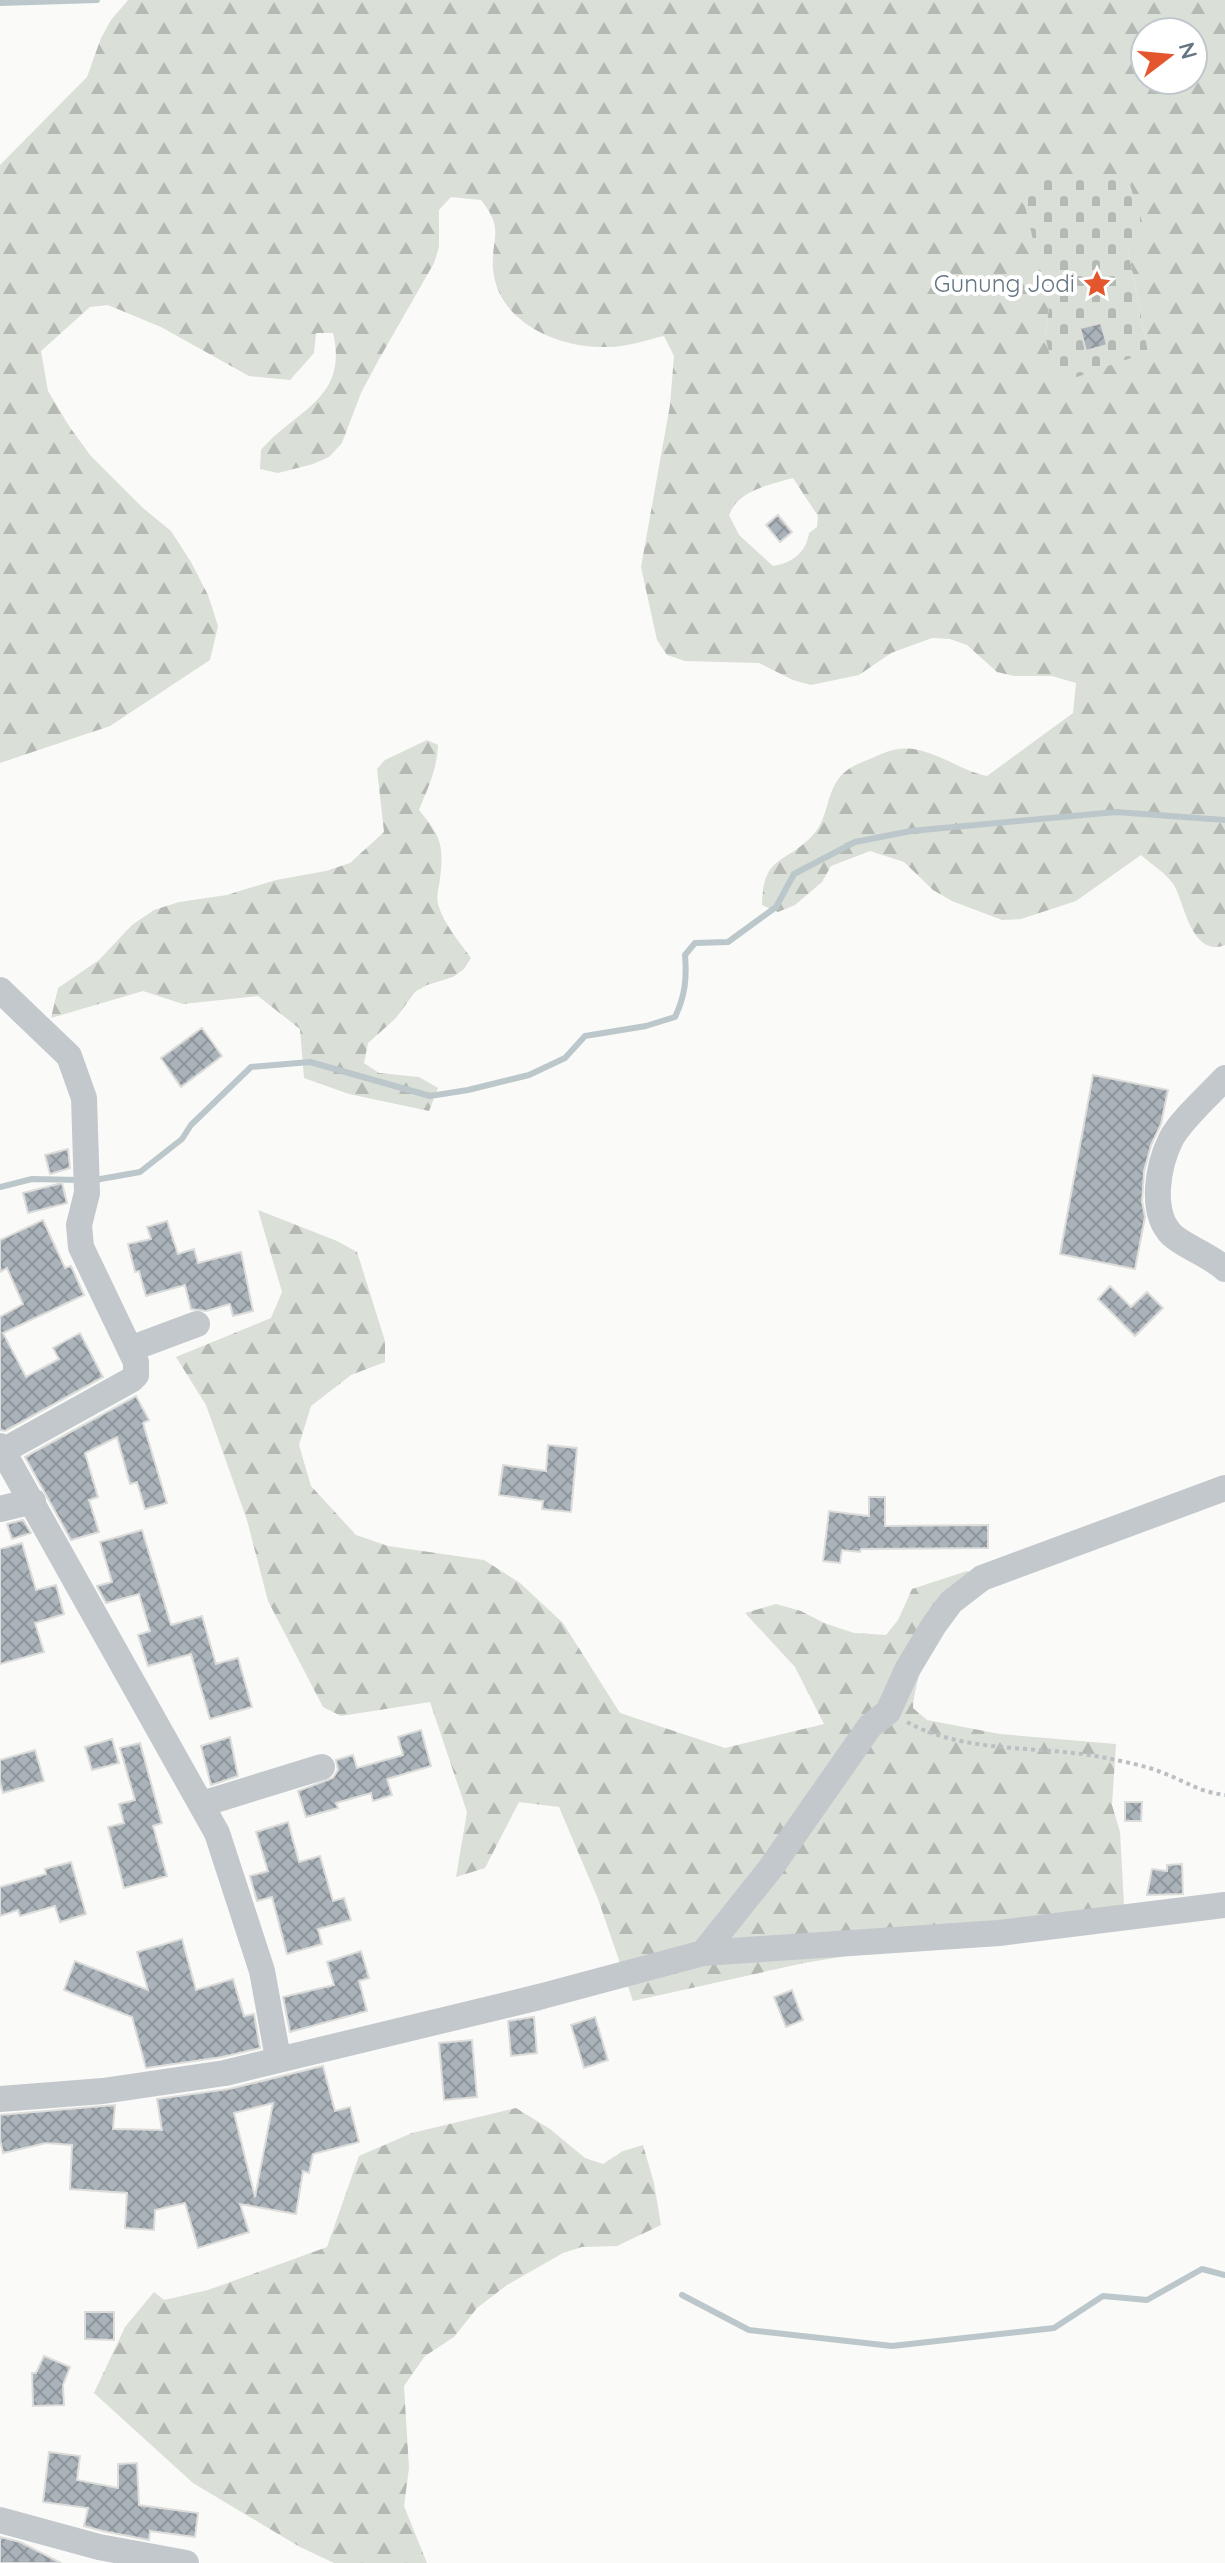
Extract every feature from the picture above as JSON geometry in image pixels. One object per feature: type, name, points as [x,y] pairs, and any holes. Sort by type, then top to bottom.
[{"type":"street","points":[[0,990],[69,1056],[84,1098],[87,1193],[79,1225],[84,1256],[130,1349],[137,1370],[131,1380],[1,1448],[217,1833],[262,1971],[278,2058]]},
{"type":"street","points":[[1225,1078],[1171,1137],[1160,1169],[1158,1193],[1162,1215],[1172,1234],[1213,1258],[1225,1269]]},
{"type":"street","points":[[130,1349],[197,1324]]},
{"type":"street","points":[[703,1953],[770,1869],[870,1726],[888,1712],[907,1670],[951,1602],[982,1578],[1225,1488]]},
{"type":"street","points":[[0,1509],[33,1501]]},
{"type":"street","points":[[202,1804],[322,1767]]},
{"type":"street","points":[[0,2099],[103,2091],[210,2075],[539,1997],[703,1953],[999,1933],[1225,1905]]},
{"type":"street","points":[[0,2520],[99,2547],[182,2563]]},
{"type":"path","points":[[888,1712],[925,1732],[953,1740],[1099,1757],[1160,1772],[1203,1792],[1225,1795]]},
{"type":"green space","points":[[128,0],[1225,0],[1225,945],[1214,947],[1197,937],[1174,885],[1141,855],[1076,901],[1021,919],[1002,920],[952,901],[933,890],[904,862],[870,851],[831,866],[822,882],[795,905],[778,912],[762,905],[763,889],[771,868],[803,845],[818,829],[835,785],[849,769],[888,752],[910,749],[932,754],[987,776],[1073,713],[1076,683],[1052,676],[1014,676],[997,672],[967,645],[950,639],[932,638],[891,653],[859,675],[811,685],[793,680],[759,663],[685,661],[667,655],[657,640],[641,567],[670,405],[674,356],[664,336],[623,346],[590,346],[553,338],[519,318],[506,305],[497,288],[493,269],[495,227],[481,200],[451,197],[439,210],[439,247],[434,263],[361,393],[342,443],[329,457],[313,464],[278,473],[260,469],[261,450],[316,401],[326,388],[333,374],[336,355],[333,333],[316,333],[314,353],[290,380],[249,376],[161,327],[108,305],[90,307],[41,351],[48,391],[69,426],[90,455],[171,531],[208,595],[218,626],[210,660],[110,726],[0,763],[0,165],[87,77],[101,38]],"holes":[[[1128,250],[1148,352],[1045,336],[1049,307]],[[793,478],[818,516],[817,527],[809,533],[805,546],[797,556],[773,566],[739,535],[729,515],[747,494]]]},
{"type":"green space","points":[[1048,179],[1128,179],[1146,234],[1128,250],[1148,352],[1057,384],[1045,336],[1049,307],[1021,189]]},
{"type":"green space","points":[[427,740],[438,745],[437,754],[432,778],[419,810],[436,834],[441,849],[438,904],[452,932],[471,958],[464,969],[453,977],[415,992],[395,1019],[368,1043],[364,1063],[379,1073],[419,1077],[438,1088],[429,1111],[349,1094],[304,1078],[300,1029],[258,996],[183,1004],[143,991],[51,1018],[58,988],[99,960],[132,925],[154,910],[179,902],[227,895],[350,863],[384,832],[377,769],[385,760]]},
{"type":"green space","points":[[258,1210],[357,1252],[385,1341],[385,1362],[351,1375],[311,1406],[299,1445],[311,1486],[356,1535],[388,1546],[484,1560],[520,1583],[563,1623],[620,1713],[725,1748],[824,1724],[795,1667],[745,1613],[776,1604],[854,1633],[886,1635],[898,1620],[912,1589],[967,1571],[991,1582],[960,1605],[942,1626],[922,1667],[913,1708],[927,1720],[1000,1734],[1116,1744],[1112,1805],[1120,1832],[1125,1924],[901,1947],[804,1963],[633,2001],[598,1899],[559,1807],[519,1802],[485,1868],[456,1877],[467,1812],[430,1702],[341,1716],[323,1707],[268,1601],[247,1520],[206,1405],[176,1357],[271,1318],[282,1292]]},
{"type":"green space","points":[[516,2108],[550,2129],[585,2158],[603,2164],[623,2151],[643,2145],[661,2225],[617,2246],[582,2247],[563,2253],[507,2285],[477,2308],[454,2337],[425,2356],[404,2386],[409,2468],[404,2506],[427,2563],[334,2563],[300,2547],[193,2483],[94,2393],[125,2327],[154,2292],[164,2300],[208,2290],[327,2247],[359,2156],[412,2133]]},
{"type":"building","points":[[1101,323],[1107,345],[1086,351],[1080,328]]},
{"type":"building","points":[[778,515],[792,532],[780,542],[766,525]]},
{"type":"building","points":[[202,1028],[222,1056],[181,1087],[161,1058]]},
{"type":"building","points":[[1093,1075],[1168,1090],[1161,1124],[1144,1171],[1142,1202],[1145,1217],[1135,1269],[1060,1254]]},
{"type":"building","points":[[68,1149],[70,1168],[50,1174],[45,1155]]},
{"type":"building","points":[[62,1183],[67,1203],[28,1213],[23,1193]]},
{"type":"building","points":[[43,1220],[65,1268],[71,1266],[84,1295],[3,1333],[26,1377],[59,1359],[53,1348],[80,1333],[103,1377],[5,1431],[0,1430],[0,1317],[23,1304],[7,1268],[0,1272],[0,1240]]},
{"type":"building","points":[[167,1221],[178,1254],[194,1249],[198,1263],[241,1252],[253,1311],[233,1316],[230,1304],[206,1311],[191,1309],[185,1285],[146,1296],[139,1271],[135,1272],[128,1244],[151,1239],[147,1227]]},
{"type":"building","points":[[1110,1286],[1131,1307],[1147,1292],[1163,1308],[1135,1336],[1098,1299]]},
{"type":"building","points":[[136,1396],[149,1420],[143,1423],[167,1503],[145,1509],[137,1482],[130,1484],[117,1437],[85,1453],[98,1497],[89,1500],[99,1532],[71,1540],[25,1457]]},
{"type":"building","points":[[548,1445],[577,1448],[571,1512],[542,1509],[543,1501],[499,1495],[503,1465],[546,1471]]},
{"type":"building","points":[[869,1497],[885,1497],[885,1526],[988,1525],[988,1548],[842,1550],[840,1563],[823,1561],[829,1511],[869,1516]]},
{"type":"building","points":[[23,1520],[31,1533],[12,1539],[7,1524]]},
{"type":"building","points":[[142,1530],[171,1625],[202,1616],[216,1664],[238,1658],[252,1707],[210,1719],[191,1654],[148,1666],[138,1635],[150,1631],[139,1594],[106,1603],[97,1586],[112,1582],[100,1542]]},
{"type":"building","points":[[22,1543],[36,1590],[56,1585],[64,1614],[35,1623],[44,1652],[0,1664],[0,1549]]},
{"type":"building","points":[[421,1730],[431,1766],[387,1779],[392,1795],[373,1801],[371,1793],[336,1803],[338,1808],[306,1817],[298,1791],[333,1778],[338,1770],[336,1760],[353,1755],[357,1768],[403,1755],[398,1737]]},
{"type":"building","points":[[230,1737],[238,1776],[211,1785],[201,1746]]},
{"type":"building","points":[[112,1739],[119,1763],[92,1770],[85,1747]]},
{"type":"building","points":[[140,1743],[162,1823],[153,1826],[167,1876],[124,1888],[108,1827],[124,1823],[119,1804],[135,1800],[120,1748]]},
{"type":"building","points":[[35,1750],[44,1781],[3,1793],[0,1760]]},
{"type":"building","points":[[1125,1802],[1142,1802],[1141,1821],[1125,1821]]},
{"type":"building","points":[[288,1822],[299,1862],[320,1856],[333,1901],[344,1898],[351,1920],[318,1929],[322,1944],[287,1954],[272,1897],[257,1901],[250,1876],[268,1871],[256,1832]]},
{"type":"building","points":[[71,1862],[86,1914],[60,1922],[55,1906],[20,1916],[18,1910],[0,1916],[0,1887],[46,1874],[45,1869]]},
{"type":"building","points":[[1182,1864],[1183,1894],[1147,1895],[1152,1869],[1167,1871],[1167,1865]]},
{"type":"building","points":[[182,1939],[196,1990],[233,1979],[244,2016],[254,2014],[260,2048],[146,2068],[132,2017],[64,1990],[75,1961],[148,1990],[137,1952]]},
{"type":"building","points":[[361,1951],[369,1978],[359,1981],[367,2011],[290,2032],[283,1997],[334,1985],[327,1962]]},
{"type":"building","points":[[792,1990],[803,2020],[786,2027],[774,1997]]},
{"type":"building","points":[[534,2017],[537,2053],[511,2056],[508,2021]]},
{"type":"building","points":[[595,2017],[608,2060],[584,2068],[571,2025]]},
{"type":"building","points":[[472,2040],[477,2097],[444,2100],[439,2043]]},
{"type":"building","points":[[323,2066],[335,2111],[350,2107],[359,2142],[313,2154],[309,2173],[303,2171],[296,2214],[240,2204],[249,2232],[198,2248],[185,2203],[155,2210],[154,2230],[125,2228],[127,2193],[70,2189],[72,2145],[46,2143],[3,2153],[0,2115],[115,2105],[113,2129],[162,2130],[157,2099],[229,2089]],"holes":[[[273,2103],[255,2197],[234,2113]]]},
{"type":"building","points":[[85,2312],[114,2312],[114,2340],[85,2339]]},
{"type":"building","points":[[44,2356],[70,2367],[63,2385],[64,2405],[33,2406],[32,2373],[36,2373]]},
{"type":"building","points":[[49,2452],[80,2456],[77,2480],[118,2488],[118,2464],[137,2463],[139,2505],[198,2513],[195,2537],[150,2531],[149,2540],[84,2526],[88,2508],[43,2502]]},
{"type":"building","points":[[0,2537],[20,2542],[61,2563],[0,2563]]},
{"type":"waterway","points":[[0,3],[97,0]]},
{"type":"waterway","points":[[95,1180],[140,1172],[182,1139],[191,1125],[251,1067],[310,1062],[430,1096],[529,1075],[565,1058],[585,1036],[646,1026],[675,1017],[684,987],[685,955],[695,943],[728,942],[776,907],[794,874],[855,842],[911,831],[1116,812],[1225,820]]},
{"type":"waterway","points":[[0,1187],[32,1179],[79,1180]]},
{"type":"waterway","points":[[682,2295],[749,2330],[892,2346],[1054,2328],[1103,2296],[1147,2300],[1202,2269],[1225,2275]]},
{"type":"place","name":"Gunung Jodi","points":[[1097,284]]}]
